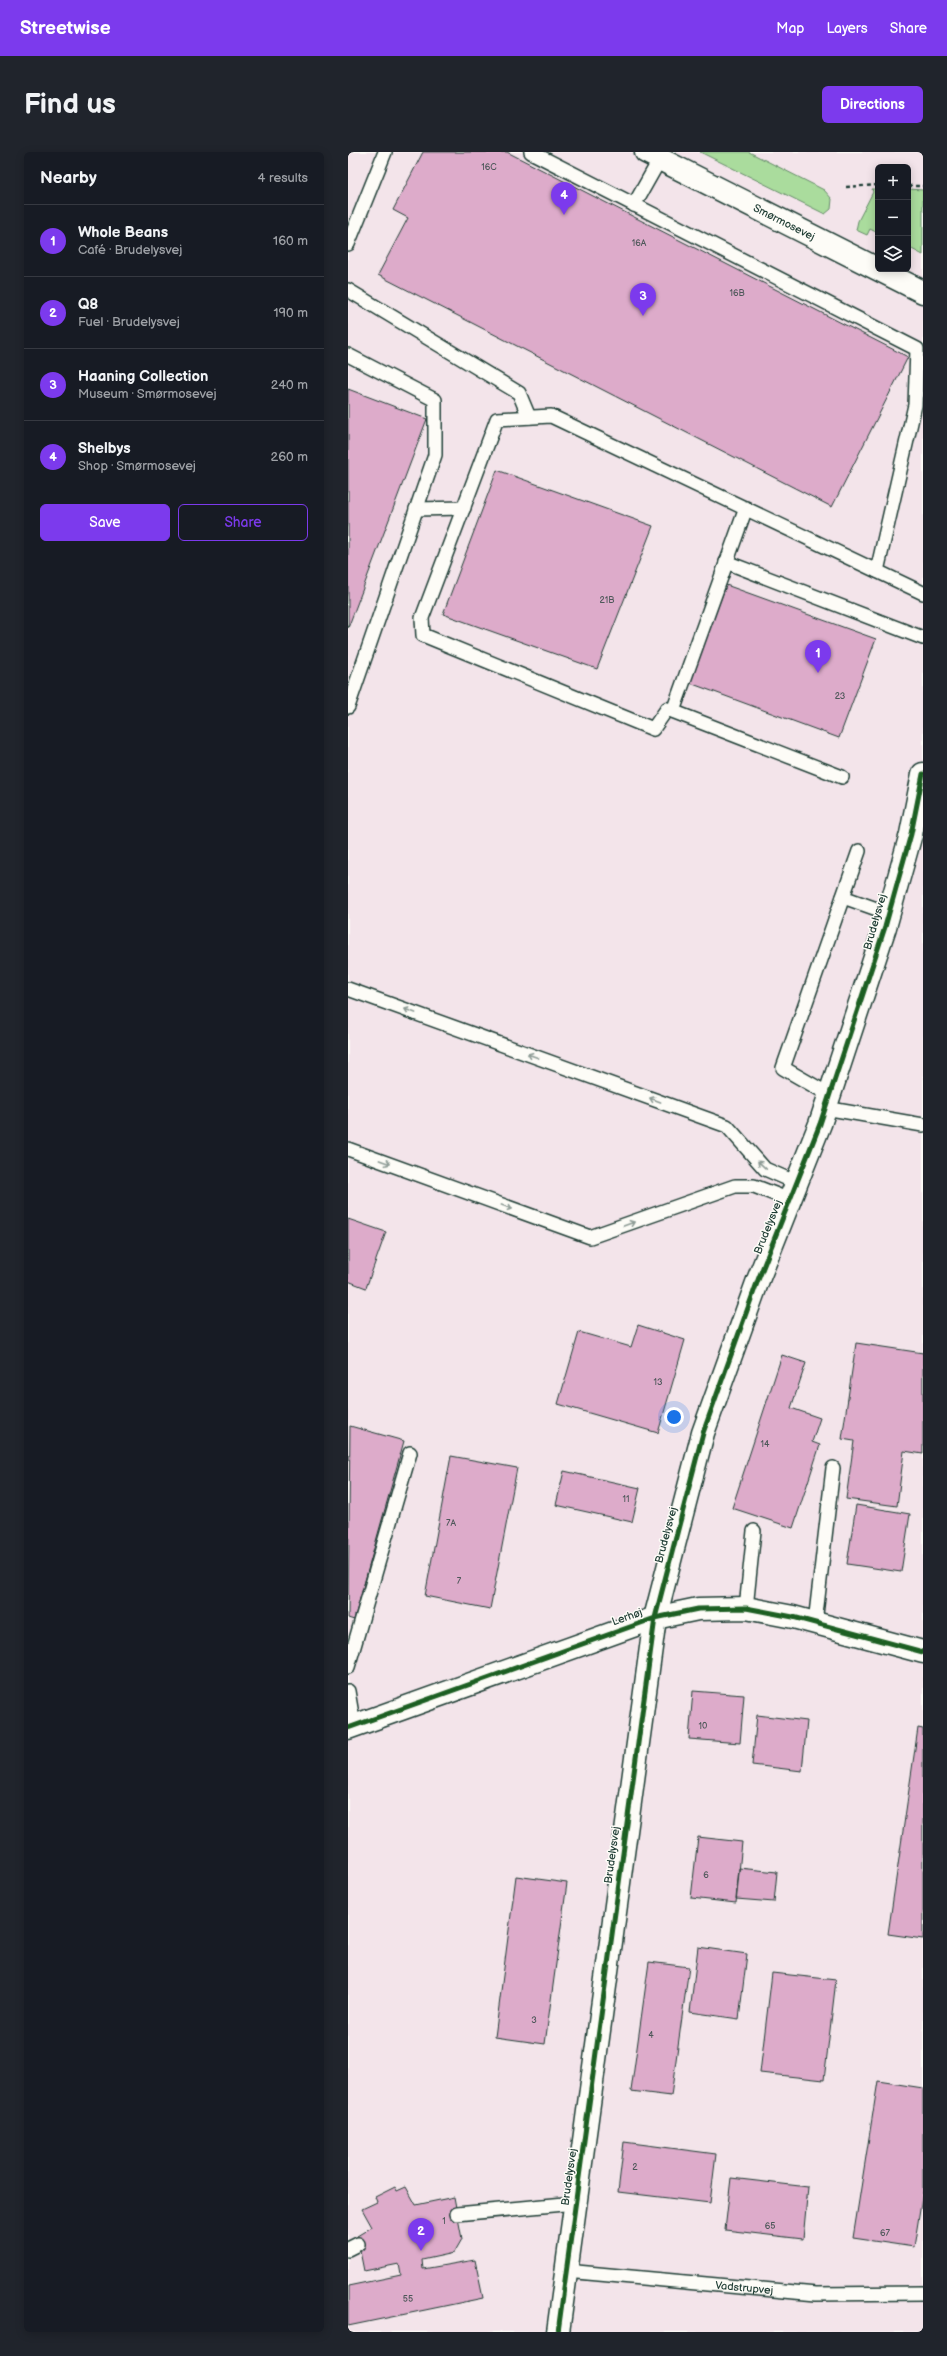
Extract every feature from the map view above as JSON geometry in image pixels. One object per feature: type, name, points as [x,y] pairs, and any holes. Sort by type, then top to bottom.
[{"type":"street","name":"Smørmosevej","points":[[653,155],[923,292]]},
{"type":"street","name":"Brudelysvej","points":[[558,2332],[654,1618],[703,1433],[758,1280],[827,1101],[888,913],[911,834],[923,774]]},
{"type":"street","name":"Lerhøj","points":[[351,1727],[654,1618],[698,1609],[746,1608],[815,1623],[923,1652]]},
{"type":"lane","points":[[348,244],[385,152]]},
{"type":"lane","points":[[531,152],[917,349],[915,405],[877,571]]},
{"type":"lane","points":[[634,205],[653,155]]},
{"type":"lane","points":[[348,290],[519,393],[529,417]]},
{"type":"lane","points":[[348,355],[435,400],[435,455],[348,707]]},
{"type":"lane","points":[[842,777],[667,708],[652,729],[423,635],[422,618],[497,419],[551,416],[923,593]]},
{"type":"lane","points":[[416,509],[464,508]]},
{"type":"lane","points":[[673,711],[746,508]]},
{"type":"lane","points":[[726,562],[923,638]]},
{"type":"lane","points":[[859,851],[783,1068],[827,1101],[923,1125]]},
{"type":"lane","points":[[843,897],[888,913]]},
{"type":"lane","points":[[348,989],[727,1126],[765,1169],[793,1192]]},
{"type":"lane","points":[[348,1149],[590,1237],[736,1186],[754,1186],[793,1192]]},
{"type":"lane","points":[[348,1667],[410,1453]]},
{"type":"lane","points":[[815,1623],[833,1468]]},
{"type":"lane","points":[[746,1608],[754,1531]]},
{"type":"lane","points":[[348,1691],[351,1727]]},
{"type":"lane","points":[[457,2214],[575,2203]]},
{"type":"lane","name":"Vadstrupvej","points":[[566,2271],[816,2294],[923,2293]]},
{"type":"path","points":[[846,187],[875,185]]},
{"type":"path","points":[[911,186],[923,186]]},
{"type":"shaded area","points":[[348,152],[923,152],[923,2332],[348,2332]]},
{"type":"green space","points":[[700,152],[749,152],[824,190],[832,199],[831,209],[825,214]]},
{"type":"green space","points":[[872,189],[875,189],[875,232],[870,229],[867,235],[856,230],[858,221],[873,192]]},
{"type":"green space","points":[[911,189],[923,190],[923,255],[911,249]]},
{"type":"building","points":[[423,152],[507,152],[908,357],[832,507],[378,275],[408,218],[393,210]]},
{"type":"building","points":[[348,389],[427,419],[348,628]]},
{"type":"building","points":[[497,470],[653,526],[597,669],[443,614]]},
{"type":"building","points":[[726,585],[876,639],[839,738],[690,683]]},
{"type":"building","points":[[348,1219],[386,1232],[366,1288],[348,1281]]},
{"type":"building","points":[[638,1325],[685,1340],[658,1433],[558,1404],[579,1332],[631,1347]]},
{"type":"building","points":[[856,1343],[923,1353],[923,1454],[904,1451],[897,1506],[846,1499],[854,1441],[842,1439]]},
{"type":"building","points":[[782,1355],[806,1363],[791,1408],[820,1418],[812,1442],[820,1445],[793,1528],[732,1508]]},
{"type":"building","points":[[350,1426],[404,1441],[354,1620],[348,1618]]},
{"type":"building","points":[[451,1456],[517,1468],[490,1609],[425,1596]]},
{"type":"building","points":[[564,1471],[640,1488],[632,1522],[556,1505]]},
{"type":"building","points":[[856,1505],[910,1514],[901,1572],[847,1564]]},
{"type":"building","points":[[693,1691],[744,1695],[740,1743],[689,1739]]},
{"type":"building","points":[[757,1715],[807,1721],[802,1771],[752,1765]]},
{"type":"building","points":[[918,1728],[923,1729],[923,1939],[888,1934]]},
{"type":"building","points":[[698,1837],[742,1842],[736,1903],[691,1898]]},
{"type":"building","points":[[739,1868],[777,1872],[774,1902],[736,1899]]},
{"type":"building","points":[[516,1876],[567,1883],[545,2044],[495,2037]]},
{"type":"building","points":[[698,1947],[747,1954],[739,2019],[690,2012]]},
{"type":"building","points":[[649,1962],[689,1967],[671,2096],[631,2091]]},
{"type":"building","points":[[772,1973],[836,1980],[824,2080],[760,2073]]},
{"type":"building","points":[[878,2081],[923,2088],[923,2191],[914,2247],[853,2238]]},
{"type":"building","points":[[624,2142],[716,2154],[710,2203],[618,2192]]},
{"type":"building","points":[[731,2178],[808,2187],[803,2239],[725,2230]]},
{"type":"building","points":[[395,2187],[397,2191],[406,2187],[416,2205],[454,2197],[462,2239],[454,2253],[422,2260],[423,2269],[475,2260],[483,2298],[348,2326],[348,2286],[401,2275],[399,2264],[364,2271],[357,2236],[372,2227],[362,2209],[377,2202],[375,2197]]},
{"type":"cycle path","points":[[558,2332],[655,1618],[703,1433],[758,1280],[820,1124],[885,927],[911,834],[923,774]]},
{"type":"cycle path","points":[[348,1728],[655,1618],[698,1609],[746,1608],[793,1617],[923,1652]]},
{"type":"place","name":"Shelbys","points":[[564,215]]},
{"type":"place","name":"Haaning Collection","points":[[643,316]]},
{"type":"place","name":"Whole Beans","points":[[818,673]]},
{"type":"place","name":"Q8","points":[[421,2251]]}]
